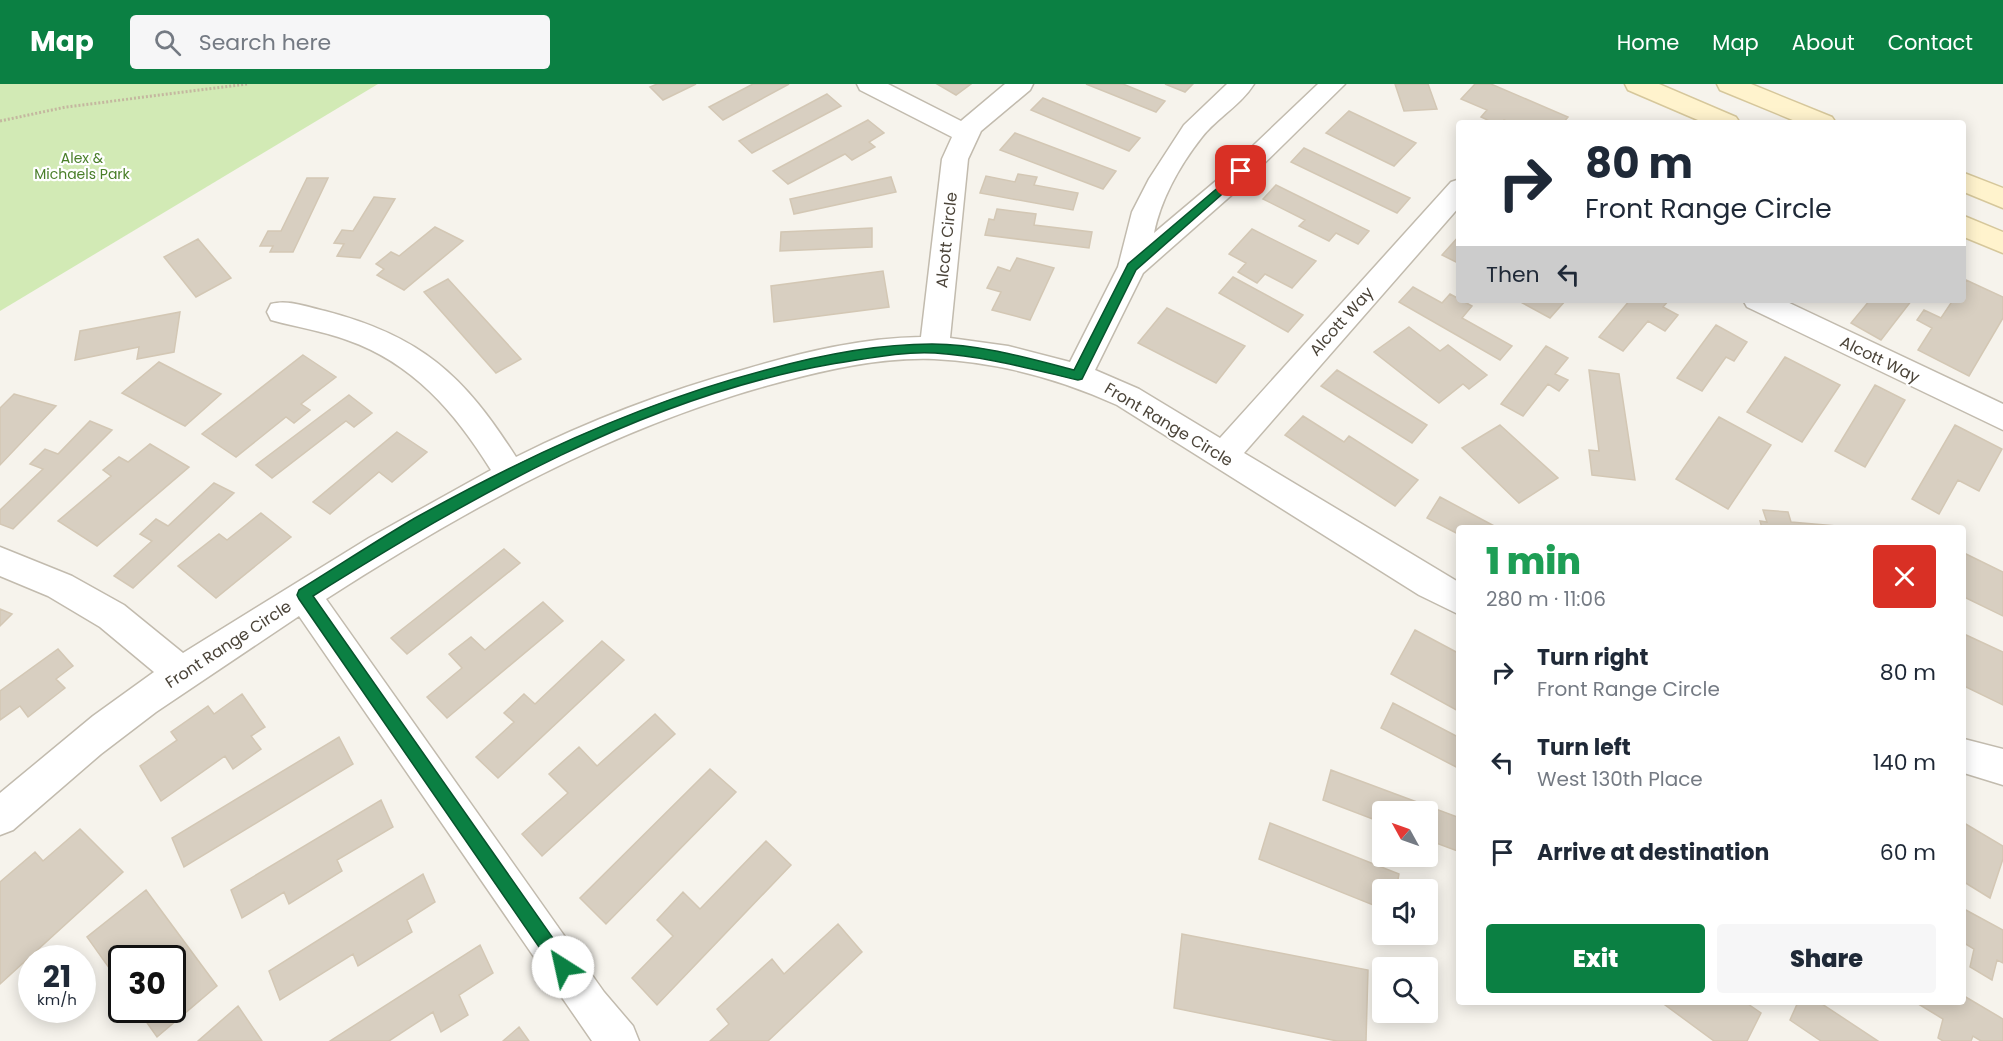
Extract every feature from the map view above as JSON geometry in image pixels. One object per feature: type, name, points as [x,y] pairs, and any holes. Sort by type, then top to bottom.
[{"type":"main road","points":[[1637,84],[1720,120]]},
{"type":"main road","points":[[1729,84],[1815,120]]},
{"type":"main road","points":[[1966,183],[2003,198]]},
{"type":"main road","points":[[1966,227],[2003,243]]},
{"type":"street","points":[[869,84],[965,133]]},
{"type":"street","name":"Alcott Circle","points":[[934,348],[955,159],[970,126],[1021,84]]},
{"type":"street","points":[[1078,375],[1132,267],[1145,212],[1171,164],[1193,131],[1242,84]]},
{"type":"street","points":[[1132,267],[1226,186],[1333,84]]},
{"type":"street","name":"Alcott Way","points":[[1224,456],[1288,380],[1456,192]]},
{"type":"street","name":"Alcott Way","points":[[1763,303],[2003,418]]},
{"type":"street","points":[[281,312],[332,323],[377,338],[405,354],[434,376],[465,407],[511,475]]},
{"type":"street","name":"Front Range Circle","points":[[0,817],[141,701],[417,524],[587,437],[656,409],[726,385],[813,363],[883,351],[934,348],[1001,357],[1099,382],[1128,397],[1431,585],[1456,598]]},
{"type":"street","points":[[0,561],[60,586],[111,616],[182,674]]},
{"type":"street","points":[[304,595],[590,1006],[618,1041]]},
{"type":"street","points":[[1966,757],[2003,767]]},
{"type":"path","points":[[0,121],[66,107],[247,84]]},
{"type":"green space","name":"Alex & Michaels Park","points":[[0,84],[378,84],[0,311]]},
{"type":"building","points":[[657,84],[696,84],[663,100],[650,87]]},
{"type":"building","points":[[753,84],[789,84],[723,120],[709,107]]},
{"type":"building","points":[[937,84],[971,84],[956,95]]},
{"type":"building","points":[[1086,84],[1123,84],[1165,101],[1156,112]]},
{"type":"building","points":[[1165,84],[1193,84],[1185,92]]},
{"type":"building","points":[[1395,84],[1428,84],[1437,109],[1404,111]]},
{"type":"building","points":[[1475,84],[1491,84],[1568,117],[1566,120],[1488,120],[1481,117],[1487,110],[1461,99]]},
{"type":"building","points":[[827,94],[841,106],[752,153],[739,141]]},
{"type":"building","points":[[1043,98],[1140,138],[1129,151],[1031,110]]},
{"type":"building","points":[[1349,111],[1416,143],[1394,166],[1326,133]]},
{"type":"building","points":[[868,120],[884,133],[869,142],[875,147],[852,160],[845,154],[788,184],[773,171]]},
{"type":"building","points":[[1015,133],[1116,171],[1103,189],[1000,150]]},
{"type":"building","points":[[1304,148],[1410,198],[1397,213],[1291,162]]},
{"type":"building","points":[[1018,174],[1037,177],[1034,185],[1078,193],[1073,210],[980,193],[986,176],[1015,182]]},
{"type":"building","points":[[891,177],[896,192],[794,214],[790,199]]},
{"type":"building","points":[[307,178],[328,178],[293,252],[270,252],[273,246],[260,246],[268,231],[281,231]]},
{"type":"building","points":[[1276,185],[1369,231],[1358,244],[1336,233],[1329,241],[1299,226],[1305,220],[1263,199]]},
{"type":"building","points":[[374,197],[395,199],[360,258],[337,256],[344,244],[334,243],[342,230],[353,231]]},
{"type":"building","points":[[997,209],[1036,214],[1034,225],[1092,232],[1089,248],[985,235],[989,219],[994,220]]},
{"type":"building","points":[[435,227],[463,241],[404,290],[377,275],[384,269],[376,264],[391,252],[399,256]]},
{"type":"building","points":[[872,228],[872,247],[780,251],[781,232]]},
{"type":"building","points":[[1252,229],[1316,261],[1292,288],[1265,274],[1257,283],[1238,272],[1246,263],[1229,254]]},
{"type":"building","points":[[198,239],[231,278],[196,297],[164,257]]},
{"type":"building","points":[[1456,239],[1456,262],[1442,255]]},
{"type":"building","points":[[1017,258],[1054,268],[1030,320],[992,310],[1001,292],[987,288],[998,267],[1010,271]]},
{"type":"building","points":[[883,271],[889,307],[774,322],[771,286]]},
{"type":"building","points":[[1233,277],[1303,315],[1288,332],[1219,293]]},
{"type":"building","points":[[448,279],[521,359],[496,373],[424,292]]},
{"type":"building","points":[[1966,280],[2003,297],[2003,318],[1969,376],[1918,350],[1932,328],[1917,320],[1924,310],[1941,318],[1951,303],[1966,303]]},
{"type":"building","points":[[1413,287],[1442,303],[1450,294],[1456,297],[1456,303],[1466,303],[1472,306],[1462,318],[1512,346],[1500,360],[1399,302]]},
{"type":"building","points":[[1522,303],[1563,303],[1550,318]]},
{"type":"building","points":[[1627,303],[1666,303],[1663,307],[1678,315],[1665,331],[1648,321],[1623,351],[1599,337]]},
{"type":"building","points":[[1868,303],[1910,303],[1881,340],[1851,323]]},
{"type":"building","points":[[1167,308],[1245,346],[1216,383],[1138,343]]},
{"type":"building","points":[[180,312],[174,352],[137,359],[139,347],[75,360],[80,331]]},
{"type":"building","points":[[1716,325],[1747,342],[1734,361],[1726,357],[1702,391],[1677,378]]},
{"type":"building","points":[[1409,327],[1440,351],[1448,345],[1487,375],[1469,389],[1463,384],[1439,403],[1374,352]]},
{"type":"building","points":[[1546,346],[1568,358],[1555,374],[1568,380],[1559,391],[1548,384],[1523,416],[1501,404]]},
{"type":"building","points":[[303,355],[336,377],[301,404],[310,410],[294,423],[286,417],[236,457],[202,434]]},
{"type":"building","points":[[1785,357],[1840,385],[1802,442],[1747,412]]},
{"type":"building","points":[[159,362],[221,394],[185,426],[122,393]]},
{"type":"building","points":[[1337,370],[1427,425],[1412,443],[1321,386]]},
{"type":"building","points":[[1589,370],[1619,374],[1635,480],[1592,475],[1589,450],[1599,451]]},
{"type":"building","points":[[1875,385],[1905,400],[1865,467],[1835,451]]},
{"type":"building","points":[[14,394],[56,406],[0,465],[0,408]]},
{"type":"building","points":[[349,395],[372,413],[354,427],[346,421],[272,478],[256,465]]},
{"type":"building","points":[[1303,416],[1344,442],[1349,436],[1418,480],[1395,506],[1285,435]]},
{"type":"building","points":[[1719,417],[1771,445],[1728,509],[1676,479]]},
{"type":"building","points":[[90,421],[112,430],[13,529],[0,524],[0,510],[43,469],[30,464],[45,449],[58,454]]},
{"type":"building","points":[[1500,425],[1558,478],[1519,503],[1462,448]]},
{"type":"building","points":[[1955,425],[2002,449],[1979,491],[1958,480],[1939,514],[1912,499]]},
{"type":"building","points":[[397,432],[427,452],[392,482],[379,472],[330,514],[313,502]]},
{"type":"building","points":[[150,444],[189,467],[97,546],[58,521],[111,476],[103,470],[119,457],[128,462]]},
{"type":"building","points":[[214,483],[234,493],[133,588],[114,576],[152,541],[140,534],[156,519],[168,526]]},
{"type":"building","points":[[1440,497],[1492,525],[1456,525],[1456,533],[1427,518]]},
{"type":"building","points":[[1763,510],[1788,512],[1791,522],[1826,525],[1761,525],[1760,521],[1767,522]]},
{"type":"building","points":[[261,513],[291,537],[216,598],[178,566],[219,534],[227,540]]},
{"type":"building","points":[[504,549],[520,563],[407,654],[391,638]]},
{"type":"building","points":[[1966,554],[2003,572],[2003,616],[1966,598]]},
{"type":"building","points":[[543,602],[563,621],[447,718],[427,697],[462,668],[449,654],[471,637],[485,650]]},
{"type":"building","points":[[0,609],[12,614],[0,626]]},
{"type":"building","points":[[1415,630],[1456,652],[1456,710],[1391,674]]},
{"type":"building","points":[[1966,635],[2003,652],[2003,705],[1966,687]]},
{"type":"building","points":[[602,641],[624,660],[498,778],[476,757],[514,722],[504,713],[524,694],[535,704]]},
{"type":"building","points":[[58,649],[73,666],[56,679],[65,688],[28,717],[20,706],[0,720],[0,691]]},
{"type":"building","points":[[242,694],[265,727],[251,736],[261,749],[233,769],[225,756],[161,801],[140,766],[177,740],[171,732],[208,706],[214,714]]},
{"type":"building","points":[[1393,703],[1456,736],[1456,767],[1381,728]]},
{"type":"building","points":[[655,714],[675,734],[542,856],[522,834],[568,793],[549,774],[579,747],[597,766]]},
{"type":"building","points":[[339,737],[353,764],[184,867],[172,838]]},
{"type":"building","points":[[710,769],[736,792],[606,924],[580,898]]},
{"type":"building","points":[[1331,770],[1414,801],[1372,801],[1372,819],[1323,800]]},
{"type":"building","points":[[381,800],[393,827],[337,860],[342,871],[289,904],[284,892],[242,918],[231,890]]},
{"type":"building","points":[[1438,810],[1456,817],[1456,850],[1438,844]]},
{"type":"building","points":[[1270,823],[1372,863],[1372,867],[1381,867],[1399,874],[1398,879],[1372,879],[1372,905],[1259,859]]},
{"type":"building","points":[[1966,824],[2003,846],[2003,859],[1990,898],[1966,883]]},
{"type":"building","points":[[80,829],[123,872],[43,945],[18,945],[18,968],[0,984],[0,882],[35,852],[43,861]]},
{"type":"building","points":[[766,841],[791,865],[657,1005],[632,978],[673,936],[657,920],[683,892],[700,909]]},
{"type":"building","points":[[423,874],[435,902],[407,920],[412,932],[358,966],[353,954],[280,1000],[269,971]]},
{"type":"building","points":[[146,890],[217,986],[186,1012],[186,945],[108,945],[108,966],[96,950],[96,945],[93,945],[87,937]]},
{"type":"building","points":[[1966,910],[2003,930],[2003,963],[1997,960],[1992,980],[1970,967],[1974,949],[1966,944]]},
{"type":"building","points":[[838,924],[862,952],[768,1041],[710,1041],[729,1024],[717,1009],[772,959],[784,974]]},
{"type":"building","points":[[1182,934],[1368,970],[1366,1041],[1337,1041],[1174,1008]]},
{"type":"building","points":[[480,945],[493,973],[459,995],[468,1015],[441,1032],[433,1012],[389,1041],[330,1041]]},
{"type":"building","points":[[1966,997],[2003,1019],[2003,1041],[1981,1041],[1973,1036],[1971,1041],[1943,1041],[1938,1038],[1943,1019],[1920,1005],[1966,1005]]},
{"type":"building","points":[[1665,1005],[1749,1005],[1761,1013],[1747,1041],[1714,1041]]},
{"type":"building","points":[[1797,1005],[1824,1005],[1878,1041],[1821,1041],[1790,1020]]},
{"type":"building","points":[[238,1006],[262,1041],[198,1041]]},
{"type":"building","points":[[147,1023],[173,1023],[157,1037]]},
{"type":"building","points":[[519,1027],[529,1041],[503,1041]]},
{"type":"route","points":[[563,967],[304,595],[417,524],[465,497],[587,437],[656,409],[726,385],[801,365],[883,351],[934,348],[1001,357],[1078,375],[1132,267],[1241,171]]}]
